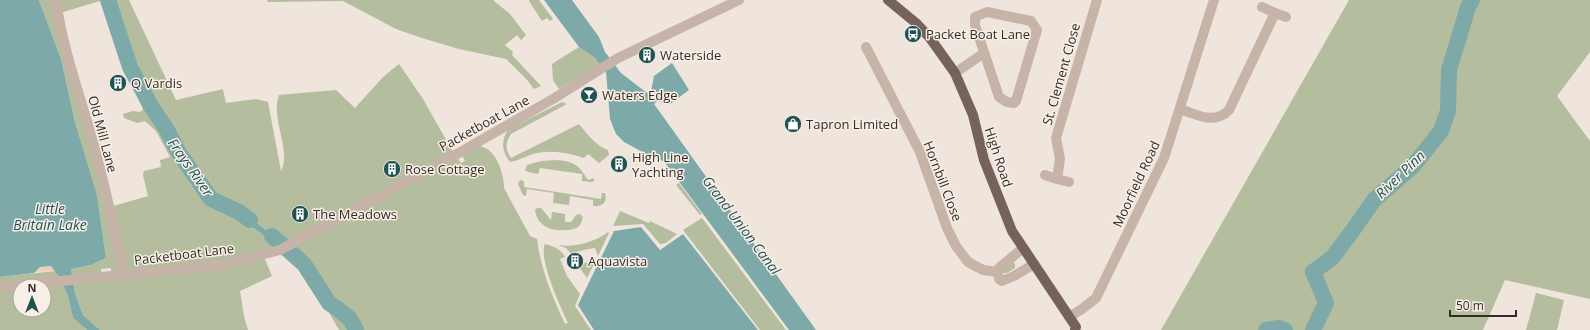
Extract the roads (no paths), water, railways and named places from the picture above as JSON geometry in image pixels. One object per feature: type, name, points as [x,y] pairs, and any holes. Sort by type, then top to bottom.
[{"type":"main road","name":"High Road","points":[[888,0],[916,23],[930,38],[955,73],[973,115],[984,160],[1012,232],[1077,329]]},
{"type":"street","name":"Old Mill Lane","points":[[56,0],[58,14],[96,154],[124,275]]},
{"type":"street","name":"Packetboat Lane","points":[[0,287],[81,280],[221,264],[285,248],[457,154],[553,99],[618,58],[739,0]]},
{"type":"street","name":"St. Clement Close","points":[[1057,179],[1060,160],[1056,138],[1097,0]]},
{"type":"street","name":"Moorfield Road","points":[[1069,317],[1082,310],[1096,298],[1159,169],[1180,109],[1214,0]]},
{"type":"street","points":[[1262,6],[1286,18]]},
{"type":"street","points":[[986,12],[1031,21],[1034,25],[1037,30],[1036,34],[1016,101],[1014,103],[1007,102],[999,97],[984,53],[975,24],[975,17],[980,14],[986,12]]},
{"type":"street","points":[[1180,109],[1216,119],[1223,116],[1229,110],[1275,12]]},
{"type":"street","name":"Hornbill Close","points":[[866,47],[920,152],[947,228],[956,246],[968,262],[983,270],[998,272],[999,279],[1005,280],[1034,264]]},
{"type":"street","points":[[955,73],[984,53]]},
{"type":"street","points":[[1045,175],[1068,182]]},
{"type":"street","points":[[998,272],[999,268],[1022,248]]},
{"type":"water","name":"Little Britain Lake","points":[[0,0],[39,0],[61,59],[75,122],[97,195],[106,258],[91,265],[71,269],[75,293],[83,315],[100,330],[87,330],[73,318],[68,296],[60,278],[51,266],[40,267],[34,273],[0,277]]},
{"type":"water","points":[[544,0],[572,0],[599,37],[605,52],[621,73],[647,93],[651,91],[654,76],[672,63],[689,90],[670,104],[657,101],[654,104],[816,330],[789,330],[666,164],[661,160],[624,142],[616,134],[610,119],[606,72],[595,58],[579,47]]},
{"type":"water","points":[[233,209],[239,210],[285,244],[275,248],[275,244],[243,220]]},
{"type":"water","points":[[641,227],[660,250],[683,234],[758,330],[594,330],[578,305],[614,231]]},
{"type":"waterway","name":"Frays River","points":[[108,0],[130,67],[179,153],[211,199],[239,212],[250,220]]},
{"type":"waterway","name":"River Pinn","points":[[1313,330],[1326,303],[1313,272],[1332,258],[1374,200],[1413,166],[1441,131],[1448,111],[1449,70],[1468,7],[1472,0]]},
{"type":"waterway","name":"Frays River","points":[[272,236],[304,264],[329,303],[350,319],[356,330]]},
{"type":"waterway","name":"River Pinn","points":[[1266,330],[1279,328],[1285,330]]},
{"type":"place","name":"Packet Boat Lane","points":[[913,34]]},
{"type":"place","name":"Waterside","points":[[647,55]]},
{"type":"place","name":"Q Vardis","points":[[118,83]]},
{"type":"place","name":"Waters Edge","points":[[589,95]]},
{"type":"place","name":"Tapron Limited","points":[[793,124]]},
{"type":"place","name":"High Line Yachting","points":[[619,164]]},
{"type":"place","name":"Rose Cottage","points":[[392,169]]},
{"type":"place","name":"The Meadows","points":[[300,214]]},
{"type":"place","name":"Aquavista","points":[[575,261]]},
{"type":"water label","name":"Grand Union Canal","points":[[742,225]]}]
